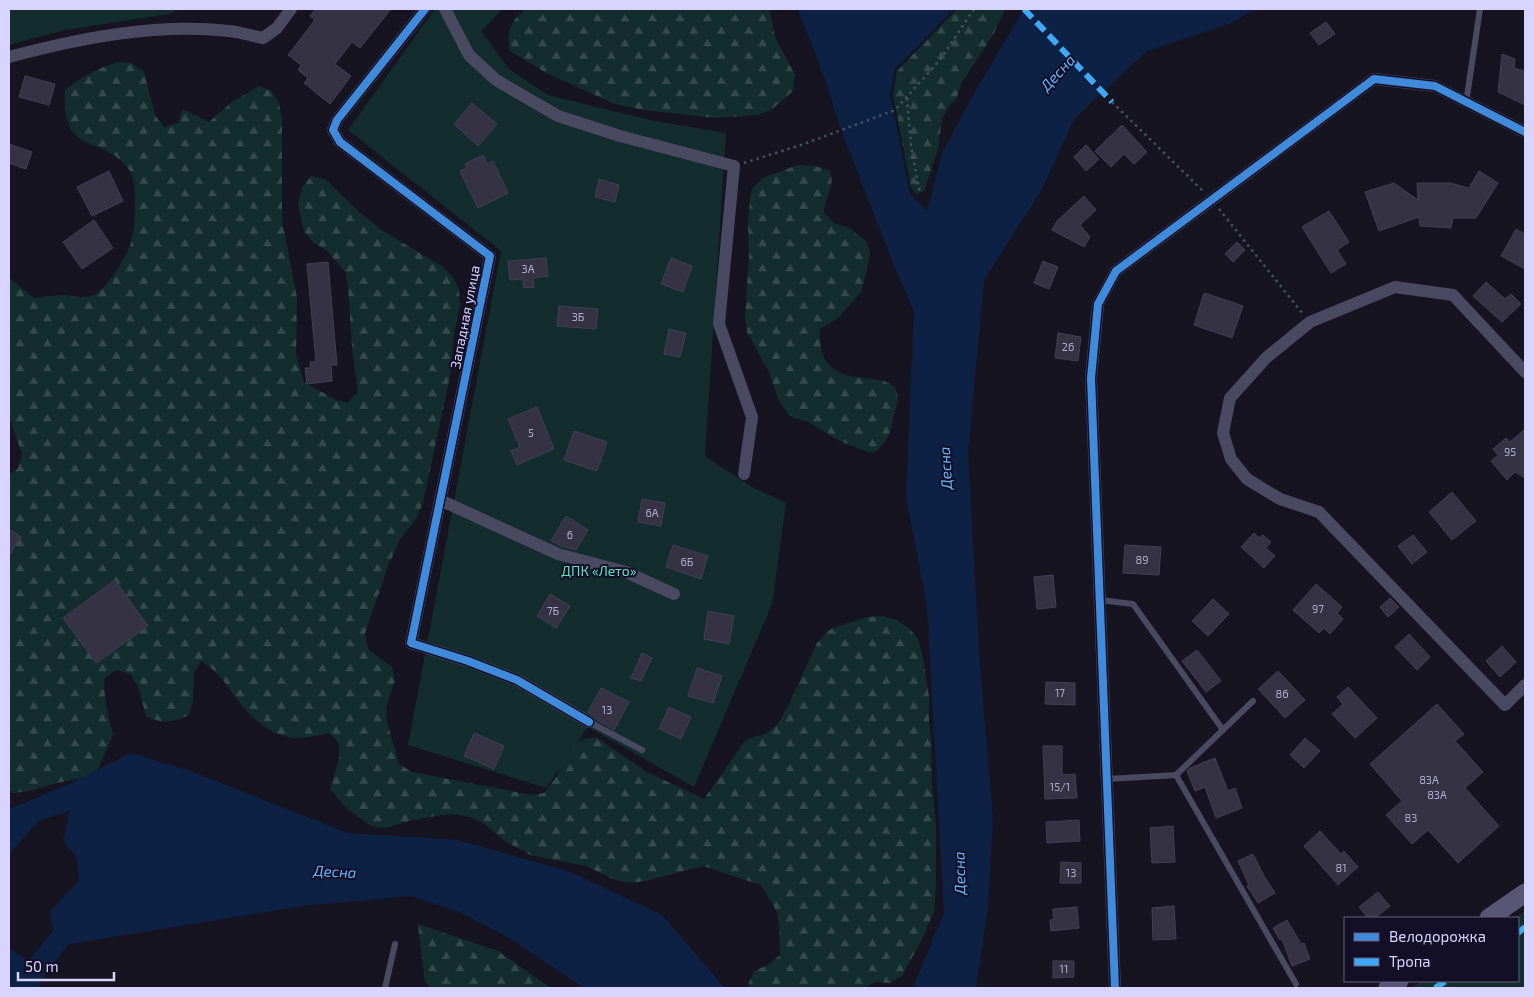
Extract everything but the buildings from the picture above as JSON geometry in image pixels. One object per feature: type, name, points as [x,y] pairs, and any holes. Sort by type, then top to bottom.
[{"type":"main road","points":[[1490,917],[1525,893]]},
{"type":"street","points":[[9,57],[44,48],[131,32],[203,29],[232,31],[263,38],[277,28],[291,9]]},
{"type":"street","name":"Западная улица","points":[[425,9],[337,120],[333,130],[340,142],[490,256],[412,643],[468,661],[517,680],[589,722]]},
{"type":"street","points":[[445,9],[469,55],[496,80],[558,116],[620,136],[734,166],[719,324],[752,418],[744,474]]},
{"type":"street","points":[[1115,988],[1091,378],[1098,304],[1116,271],[1374,80],[1435,86],[1525,132]]},
{"type":"street","points":[[1525,372],[1453,296],[1395,287],[1310,322],[1266,358],[1230,398],[1223,433],[1231,459],[1247,479],[1280,499],[1319,512],[1505,705],[1525,685]]},
{"type":"street","points":[[440,500],[558,554],[626,572],[674,594]]},
{"type":"lane","points":[[1466,102],[1480,9]]},
{"type":"lane","points":[[1100,600],[1133,604],[1223,730]]},
{"type":"lane","points":[[1107,779],[1176,775],[1253,701]]},
{"type":"lane","points":[[589,722],[642,750]]},
{"type":"lane","points":[[1176,775],[1296,984]]},
{"type":"lane","points":[[385,988],[395,944]]},
{"type":"path","points":[[734,166],[804,144],[896,110],[940,60],[974,9]]},
{"type":"path","points":[[907,98],[911,146],[920,194]]},
{"type":"green space","points":[[9,9],[179,9],[170,14],[65,30],[9,45]]},
{"type":"green space","name":"ДПК «Лето»","points":[[435,9],[503,9],[481,31],[509,69],[548,95],[650,120],[726,133],[705,456],[752,487],[786,503],[772,604],[694,787],[588,727],[546,788],[408,745],[501,251],[348,130]]},
{"type":"green space","points":[[526,9],[769,9],[775,37],[795,75],[793,91],[771,110],[757,115],[715,118],[644,110],[615,104],[548,74],[510,51],[509,33],[511,27],[516,18]]},
{"type":"green space","points":[[957,9],[1005,9],[993,35],[961,84],[956,100],[949,106],[942,119],[938,149],[924,191],[916,194],[911,187],[893,95],[897,71]]},
{"type":"green space","points":[[118,62],[132,63],[144,72],[155,115],[164,127],[178,123],[183,109],[209,122],[232,102],[259,86],[272,91],[279,104],[282,119],[282,220],[297,298],[296,354],[304,382],[334,399],[347,403],[358,392],[352,348],[346,273],[327,251],[314,243],[304,232],[298,203],[302,188],[311,176],[325,179],[380,229],[443,267],[453,277],[459,290],[460,305],[454,333],[450,376],[423,503],[417,517],[400,540],[388,566],[365,634],[368,649],[392,667],[395,681],[386,707],[387,722],[399,764],[412,772],[532,795],[544,793],[557,776],[562,761],[572,747],[586,739],[597,738],[647,772],[704,799],[744,742],[750,738],[765,734],[777,725],[789,704],[817,643],[828,631],[867,617],[883,616],[896,620],[909,628],[918,639],[922,653],[929,696],[932,783],[936,826],[934,912],[902,976],[890,983],[876,982],[863,988],[750,988],[748,985],[754,971],[768,965],[780,955],[777,912],[761,885],[703,866],[645,881],[631,883],[615,880],[586,866],[530,855],[505,841],[483,823],[470,817],[456,814],[413,820],[385,828],[371,826],[347,809],[330,789],[339,759],[339,743],[329,733],[298,738],[278,734],[269,729],[253,717],[218,675],[201,661],[194,673],[193,702],[189,715],[167,722],[146,716],[138,686],[130,674],[116,670],[104,679],[113,735],[98,769],[87,777],[30,791],[13,793],[9,790],[9,474],[18,468],[22,454],[9,417],[9,278],[34,298],[60,295],[90,296],[99,292],[110,281],[127,252],[132,240],[135,208],[133,177],[120,159],[77,136],[70,127],[66,112],[65,90],[90,73]]},
{"type":"green space","points":[[798,165],[814,166],[829,170],[832,181],[824,212],[834,223],[849,228],[866,241],[869,248],[870,255],[862,291],[838,318],[820,329],[822,352],[830,366],[843,374],[886,382],[895,388],[898,400],[892,426],[886,440],[875,452],[868,452],[840,441],[808,422],[788,414],[779,401],[769,372],[747,332],[745,317],[749,255],[748,222],[752,189],[762,178]]},
{"type":"green space","points":[[1525,911],[1525,988],[1411,988],[1420,982],[1519,982],[1519,917],[1516,917]]},
{"type":"green space","points":[[418,924],[498,951],[551,988],[431,988],[425,982]]},
{"type":"water","name":"Десна","points":[[798,9],[954,9],[895,69],[890,94],[910,194],[927,211],[942,154],[974,93],[1024,9],[1256,9],[1229,24],[1147,51],[1075,118],[1041,191],[984,280],[968,454],[980,666],[993,819],[988,906],[976,988],[913,988],[944,912],[927,606],[906,496],[914,312],[844,138],[824,77]]},
{"type":"water","name":"Десна","points":[[131,753],[188,770],[348,833],[458,840],[571,872],[662,915],[725,988],[584,988],[511,939],[462,913],[411,896],[303,906],[69,944],[47,971],[38,988],[9,988],[9,949],[29,960],[53,931],[50,911],[79,881],[77,858],[63,840],[70,811],[40,820],[9,854],[9,809],[67,785]]},
{"type":"marked path","points":[[1024,9],[1112,102]]},
{"type":"marked path","points":[[1519,932],[1525,927]]},
{"type":"marked path","points":[[1435,988],[1444,982]]},
{"type":"cycle path","points":[[425,9],[337,120],[333,130],[340,142],[490,256],[411,643],[468,661],[517,680],[589,722]]},
{"type":"cycle path","points":[[1115,988],[1091,378],[1098,304],[1116,271],[1374,79],[1435,86],[1525,132]]}]
